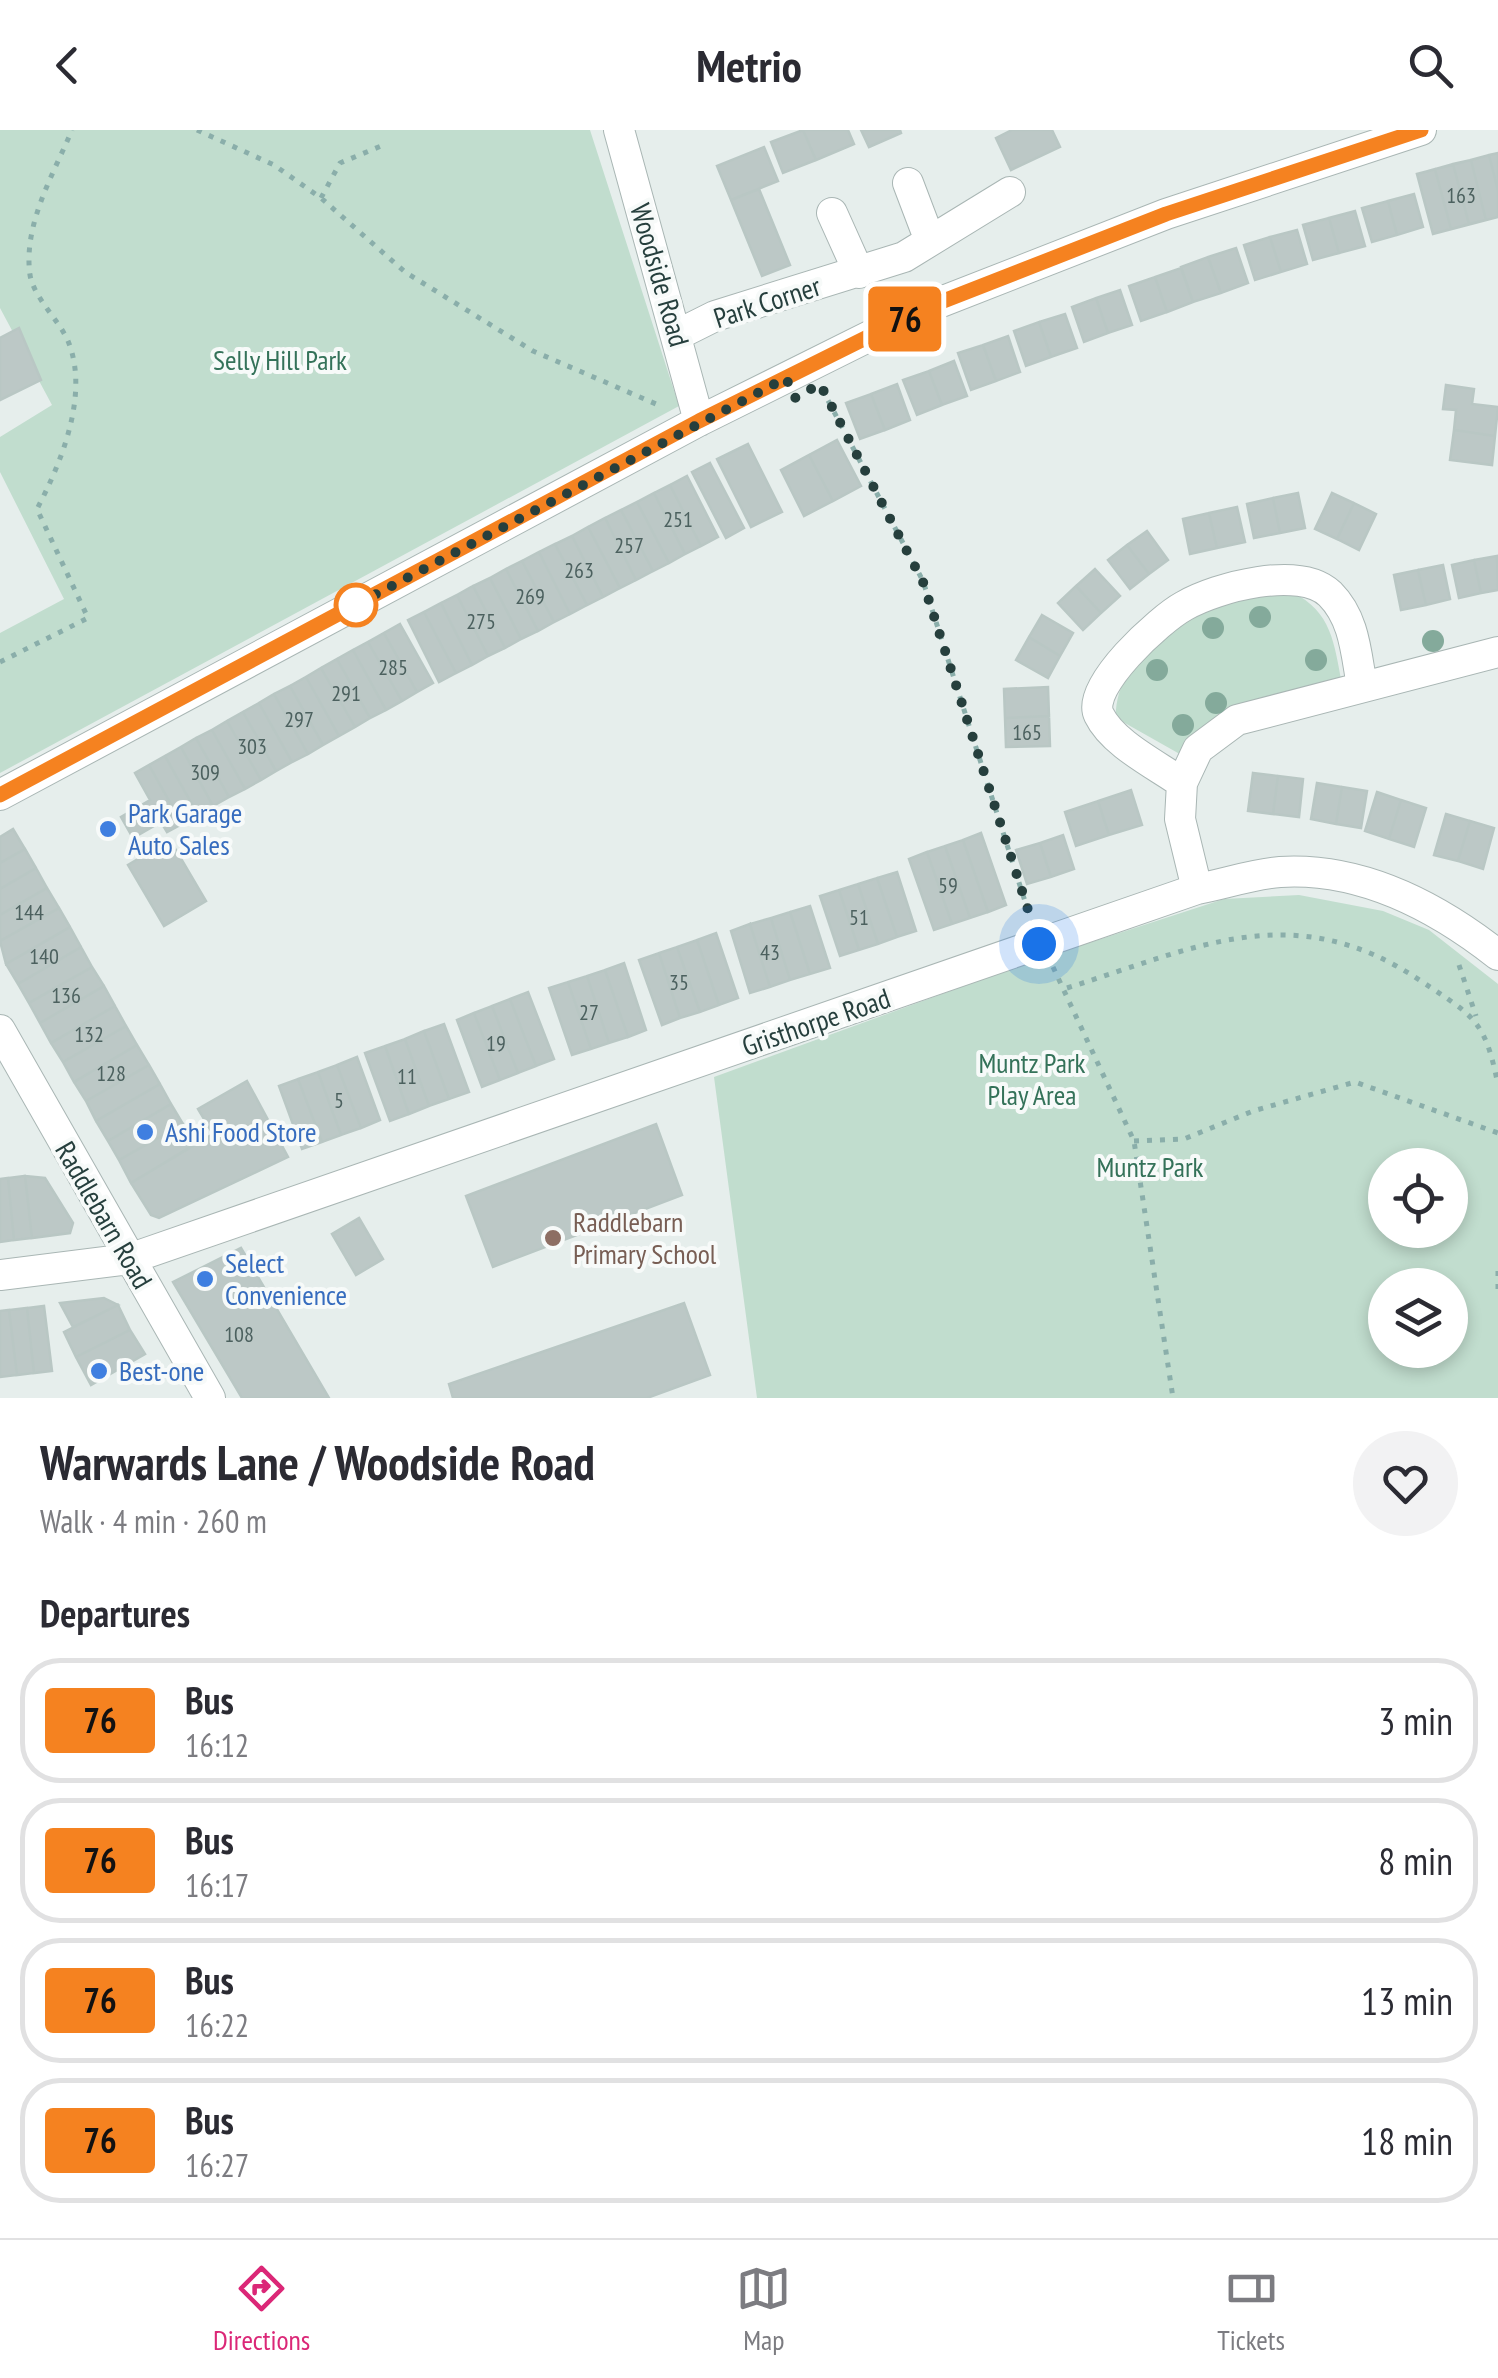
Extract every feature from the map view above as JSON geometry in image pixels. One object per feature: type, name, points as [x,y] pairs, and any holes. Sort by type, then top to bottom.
[{"type":"street","name":"Woodside Road","points":[[619,130],[699,421]]},
{"type":"street","points":[[0,795],[699,421],[928,307],[1052,256],[1379,135],[1422,130]]},
{"type":"street","points":[[908,183],[930,241]]},
{"type":"street","name":"Park Corner","points":[[678,335],[715,316],[904,257],[1010,192]]},
{"type":"street","name":"Park Corner","points":[[832,213],[859,272]]},
{"type":"street","points":[[1182,783],[1111,730],[1098,714],[1097,699],[1112,669],[1182,606],[1242,584],[1304,580],[1328,592],[1350,622],[1362,686]]},
{"type":"street","points":[[1197,889],[1180,819],[1182,783],[1198,749],[1237,720],[1498,652]]},
{"type":"street","name":"Gristhorpe Road","points":[[0,1275],[129,1259],[1197,889],[1280,872],[1345,876],[1442,914],[1498,955]]},
{"type":"street","name":"Raddlebarn Road","points":[[0,1030],[210,1398]]},
{"type":"path","points":[[0,662],[88,618],[38,510],[57,470],[70,424],[75,368],[68,341],[30,278],[32,225],[72,130]]},
{"type":"path","points":[[197,130],[274,165],[321,198],[405,272],[533,351],[612,389],[699,421]]},
{"type":"path","points":[[321,198],[340,164],[386,144]]},
{"type":"path","points":[[786,378],[795,398],[820,384],[923,582],[1039,944],[1066,988],[1134,1141],[1173,1398]]},
{"type":"path","points":[[1066,988],[1245,934],[1334,938],[1417,978],[1477,1019],[1490,1044],[1498,1085]]},
{"type":"path","points":[[1134,1141],[1184,1139],[1253,1111],[1354,1082],[1498,1133]]},
{"type":"path","points":[[1498,1271],[1498,1292]]},
{"type":"green space","name":"Selly Hill Park","points":[[0,130],[590,130],[679,406],[0,773],[0,633],[64,599],[0,472],[0,437],[52,405],[0,308]]},
{"type":"green space","points":[[1292,592],[1316,609],[1329,630],[1342,684],[1185,757],[1116,718],[1118,696],[1139,657],[1175,626],[1236,597]]},
{"type":"green space","name":"Muntz Park","points":[[1299,895],[1383,911],[1429,930],[1498,984],[1498,1398],[757,1398],[714,1077],[1027,963],[1224,899]]},
{"type":"building","points":[[803,130],[816,160],[783,173],[771,142]]},
{"type":"building","points":[[803,130],[848,130],[854,144],[816,160]]},
{"type":"building","points":[[861,130],[900,130],[901,133],[869,147]]},
{"type":"building","points":[[1012,130],[1052,130],[1060,147],[1011,170],[996,138]]},
{"type":"building","points":[[764,147],[778,181],[731,200],[717,166]]},
{"type":"building","points":[[1498,153],[1498,217],[1433,234],[1417,174]]},
{"type":"building","points":[[1498,153],[1498,191],[1489,155]]},
{"type":"building","points":[[1489,155],[1498,191],[1498,217],[1486,220],[1471,160]]},
{"type":"building","points":[[1471,160],[1486,220],[1469,224],[1453,164]]},
{"type":"building","points":[[1453,164],[1469,224],[1451,229],[1435,169]]},
{"type":"building","points":[[1435,169],[1451,229],[1433,234],[1417,174]]},
{"type":"building","points":[[759,189],[790,265],[762,276],[731,200]]},
{"type":"building","points":[[1414,194],[1423,227],[1397,235],[1388,201]]},
{"type":"building","points":[[1388,201],[1397,235],[1372,242],[1362,208]]},
{"type":"building","points":[[1355,211],[1365,246],[1339,253],[1329,218]]},
{"type":"building","points":[[1329,218],[1339,253],[1313,260],[1303,225]]},
{"type":"building","points":[[1297,230],[1307,264],[1281,272],[1270,237]]},
{"type":"building","points":[[1270,237],[1281,272],[1255,280],[1244,245]]},
{"type":"building","points":[[1236,248],[1248,283],[1221,293],[1208,257]]},
{"type":"building","points":[[1208,257],[1221,293],[1193,302],[1181,267]]},
{"type":"building","points":[[1181,268],[1193,302],[1167,312],[1155,277]]},
{"type":"building","points":[[1155,277],[1167,312],[1141,321],[1129,286]]},
{"type":"building","points":[[1120,290],[1132,325],[1108,333],[1096,298]]},
{"type":"building","points":[[1096,298],[1108,333],[1084,342],[1072,307]]},
{"type":"building","points":[[1065,314],[1077,348],[1051,357],[1039,322]]},
{"type":"building","points":[[1039,322],[1051,357],[1026,366],[1014,331]]},
{"type":"building","points":[[19,328],[41,380],[0,400],[0,338]]},
{"type":"building","points":[[1008,336],[1020,372],[996,381],[983,345]]},
{"type":"building","points":[[983,345],[996,381],[971,390],[958,353]]},
{"type":"building","points":[[954,361],[967,396],[942,405],[929,371]]},
{"type":"building","points":[[929,371],[942,405],[917,415],[903,380]]},
{"type":"building","points":[[897,384],[910,420],[885,430],[871,394]]},
{"type":"building","points":[[1446,385],[1474,389],[1472,404],[1498,407],[1495,436],[1454,430],[1456,410],[1443,409]]},
{"type":"building","points":[[871,394],[885,430],[860,439],[846,403]]},
{"type":"building","points":[[1454,430],[1495,436],[1492,465],[1450,460]]},
{"type":"building","points":[[837,440],[861,486],[833,501],[809,455]]},
{"type":"building","points":[[748,444],[782,512],[751,527],[717,459]]},
{"type":"building","points":[[809,455],[833,501],[804,516],[781,470]]},
{"type":"building","points":[[710,463],[744,528],[726,538],[692,472]]},
{"type":"building","points":[[687,476],[718,537],[701,546],[670,485]]},
{"type":"building","points":[[670,485],[701,546],[685,554],[654,493]]},
{"type":"building","points":[[654,493],[685,554],[669,563],[637,502]]},
{"type":"building","points":[[1298,493],[1305,528],[1280,533],[1273,498]]},
{"type":"building","points":[[1332,493],[1354,503],[1337,539],[1315,529]]},
{"type":"building","points":[[1273,498],[1280,533],[1254,538],[1247,504]]},
{"type":"building","points":[[637,502],[669,563],[653,571],[621,510]]},
{"type":"building","points":[[1354,503],[1376,514],[1359,550],[1337,539]]},
{"type":"building","points":[[1237,507],[1245,542],[1217,548],[1209,513]]},
{"type":"building","points":[[621,510],[653,571],[636,580],[605,518]]},
{"type":"building","points":[[1209,513],[1217,548],[1190,554],[1183,519]]},
{"type":"building","points":[[605,518],[636,580],[620,588],[588,527]]},
{"type":"building","points":[[588,527],[620,588],[603,597],[572,536]]},
{"type":"building","points":[[1147,531],[1168,560],[1149,574],[1127,545]]},
{"type":"building","points":[[572,536],[603,597],[587,605],[555,544]]},
{"type":"building","points":[[555,544],[587,605],[570,614],[539,552]]},
{"type":"building","points":[[1127,545],[1149,574],[1130,589],[1108,560]]},
{"type":"building","points":[[539,552],[570,614],[554,622],[522,561]]},
{"type":"building","points":[[1497,556],[1498,590],[1481,593],[1474,560]]},
{"type":"building","points":[[1474,560],[1481,593],[1459,598],[1452,565]]},
{"type":"building","points":[[522,561],[554,622],[538,631],[506,569]]},
{"type":"building","points":[[1443,565],[1450,599],[1426,605],[1418,570]]},
{"type":"building","points":[[506,569],[538,631],[521,639],[490,578]]},
{"type":"building","points":[[1095,569],[1120,596],[1101,613],[1076,586]]},
{"type":"building","points":[[1418,570],[1426,605],[1401,610],[1394,575]]},
{"type":"building","points":[[490,578],[521,639],[505,648],[473,586]]},
{"type":"building","points":[[473,586],[505,648],[488,656],[457,595]]},
{"type":"building","points":[[1076,586],[1101,613],[1083,630],[1058,603]]},
{"type":"building","points":[[457,595],[488,656],[472,665],[441,603]]},
{"type":"building","points":[[441,603],[472,665],[456,673],[424,612]]},
{"type":"building","points":[[424,612],[456,673],[439,682],[408,620]]},
{"type":"building","points":[[1042,615],[1073,633],[1060,656],[1029,637]]},
{"type":"building","points":[[400,624],[433,683],[417,692],[384,633]]},
{"type":"building","points":[[384,633],[417,692],[402,701],[368,642]]},
{"type":"building","points":[[1029,637],[1060,656],[1048,678],[1016,660]]},
{"type":"building","points":[[368,642],[402,701],[386,710],[353,650]]},
{"type":"building","points":[[353,650],[386,710],[370,718],[337,659]]},
{"type":"building","points":[[337,659],[370,718],[355,727],[321,668]]},
{"type":"building","points":[[321,668],[355,727],[339,736],[306,677]]},
{"type":"building","points":[[306,677],[339,736],[323,745],[290,686]]},
{"type":"building","points":[[290,686],[323,745],[308,754],[274,694]]},
{"type":"building","points":[[1048,687],[1049,716],[1005,718],[1004,689]]},
{"type":"building","points":[[274,694],[308,754],[292,762],[259,703]]},
{"type":"building","points":[[259,703],[292,762],[276,771],[243,712]]},
{"type":"building","points":[[243,712],[276,771],[261,780],[227,721]]},
{"type":"building","points":[[1049,716],[1050,746],[1006,747],[1005,718]]},
{"type":"building","points":[[227,721],[261,780],[245,789],[212,730]]},
{"type":"building","points":[[212,730],[245,789],[229,797],[196,738]]},
{"type":"building","points":[[196,738],[229,797],[213,806],[181,747]]},
{"type":"building","points":[[181,747],[213,806],[198,815],[165,756]]},
{"type":"building","points":[[165,756],[198,815],[182,824],[149,765]]},
{"type":"building","points":[[149,765],[182,824],[167,832],[161,822],[133,838],[121,817],[150,800],[135,773]]},
{"type":"building","points":[[1253,773],[1278,776],[1273,814],[1248,811]]},
{"type":"building","points":[[1278,776],[1303,779],[1299,817],[1273,814]]},
{"type":"building","points":[[1317,783],[1342,787],[1336,824],[1311,819]]},
{"type":"building","points":[[1342,787],[1367,791],[1361,828],[1336,824]]},
{"type":"building","points":[[1131,790],[1142,825],[1109,835],[1098,801]]},
{"type":"building","points":[[1377,792],[1401,800],[1389,839],[1365,831]]},
{"type":"building","points":[[1401,800],[1426,808],[1414,847],[1389,839]]},
{"type":"building","points":[[1098,801],[1109,835],[1076,846],[1065,812]]},
{"type":"building","points":[[1446,814],[1470,821],[1458,861],[1434,855]]},
{"type":"building","points":[[1470,821],[1494,828],[1483,869],[1458,861]]},
{"type":"building","points":[[13,829],[25,849],[0,863],[0,837]]},
{"type":"building","points":[[981,833],[1006,905],[988,912],[963,840]]},
{"type":"building","points":[[1063,835],[1074,869],[1051,877],[1040,843]]},
{"type":"building","points":[[170,840],[206,901],[164,926],[128,865]]},
{"type":"building","points":[[963,840],[988,912],[970,918],[945,846]]},
{"type":"building","points":[[1040,843],[1051,877],[1027,884],[1016,850]]},
{"type":"building","points":[[945,846],[970,918],[952,924],[927,852]]},
{"type":"building","points":[[25,849],[36,868],[0,889],[0,863]]},
{"type":"building","points":[[927,852],[952,924],[934,930],[909,859]]},
{"type":"building","points":[[36,868],[47,888],[0,915],[0,889]]},
{"type":"building","points":[[897,872],[916,931],[897,937],[877,878]]},
{"type":"building","points":[[877,878],[897,937],[878,944],[858,884]]},
{"type":"building","points":[[858,884],[878,944],[859,950],[839,890]]},
{"type":"building","points":[[47,888],[59,908],[0,941],[0,915]]},
{"type":"building","points":[[839,890],[859,950],[840,956],[820,896]]},
{"type":"building","points":[[810,906],[830,968],[810,974],[790,912]]},
{"type":"building","points":[[59,908],[70,927],[6,964],[0,941]]},
{"type":"building","points":[[790,912],[810,974],[790,980],[771,918]]},
{"type":"building","points":[[771,918],[790,980],[770,987],[750,924]]},
{"type":"building","points":[[750,924],[770,987],[750,993],[731,931]]},
{"type":"building","points":[[70,927],[81,947],[18,984],[6,964]]},
{"type":"building","points":[[716,933],[738,998],[719,1005],[697,940]]},
{"type":"building","points":[[697,940],[719,1005],[700,1012],[677,947]]},
{"type":"building","points":[[81,947],[92,967],[29,1003],[18,984]]},
{"type":"building","points":[[677,947],[700,1012],[680,1018],[659,953]]},
{"type":"building","points":[[659,953],[680,1018],[662,1025],[639,960]]},
{"type":"building","points":[[624,963],[646,1030],[628,1037],[605,970]]},
{"type":"building","points":[[92,967],[104,986],[40,1023],[29,1003]]},
{"type":"building","points":[[605,970],[628,1037],[609,1043],[587,976]]},
{"type":"building","points":[[587,976],[609,1043],[591,1049],[568,982]]},
{"type":"building","points":[[568,982],[591,1049],[572,1055],[549,988]]},
{"type":"building","points":[[104,986],[115,1006],[51,1043],[40,1023]]},
{"type":"building","points":[[528,992],[554,1059],[536,1066],[510,999]]},
{"type":"building","points":[[510,999],[536,1066],[518,1073],[492,1006]]},
{"type":"building","points":[[115,1006],[126,1026],[63,1062],[51,1043]]},
{"type":"building","points":[[492,1006],[518,1073],[500,1080],[474,1013]]},
{"type":"building","points":[[474,1013],[500,1080],[482,1087],[457,1020]]},
{"type":"building","points":[[444,1024],[469,1092],[449,1099],[424,1031]]},
{"type":"building","points":[[126,1026],[137,1045],[74,1082],[63,1062]]},
{"type":"building","points":[[424,1031],[449,1099],[429,1106],[405,1039]]},
{"type":"building","points":[[405,1039],[429,1106],[409,1114],[385,1046]]},
{"type":"building","points":[[137,1045],[149,1065],[86,1101],[74,1082]]},
{"type":"building","points":[[385,1046],[409,1114],[390,1121],[365,1053]]},
{"type":"building","points":[[357,1057],[380,1120],[361,1128],[337,1065]]},
{"type":"building","points":[[149,1065],[160,1084],[96,1121],[86,1101]]},
{"type":"building","points":[[337,1065],[361,1128],[341,1135],[318,1072]]},
{"type":"building","points":[[318,1072],[341,1135],[322,1142],[298,1079]]},
{"type":"building","points":[[298,1079],[322,1142],[302,1149],[279,1086]]},
{"type":"building","points":[[247,1081],[288,1157],[159,1218],[151,1215],[131,1183],[213,1134],[198,1109]]},
{"type":"building","points":[[160,1084],[171,1104],[108,1141],[96,1121]]},
{"type":"building","name":"Ashi Food Store","points":[[171,1104],[183,1124],[119,1160],[108,1141]]},
{"type":"building","points":[[183,1124],[195,1144],[131,1183],[119,1160]]},
{"type":"building","points":[[656,1124],[682,1195],[493,1267],[466,1196]]},
{"type":"building","points":[[25,1176],[45,1178],[73,1223],[70,1233],[32,1238]]},
{"type":"building","points":[[25,1176],[32,1238],[14,1240],[8,1178]]},
{"type":"building","points":[[8,1178],[14,1240],[0,1242],[0,1179]]},
{"type":"building","points":[[359,1218],[383,1259],[356,1275],[332,1234]]},
{"type":"building","points":[[241,1248],[329,1398],[242,1398],[173,1282]]},
{"type":"building","points":[[104,1298],[118,1305],[73,1327],[60,1303]]},
{"type":"building","points":[[684,1303],[710,1375],[647,1398],[453,1398],[449,1384]]},
{"type":"building","points":[[118,1305],[130,1330],[76,1357],[64,1332]]},
{"type":"building","points":[[44,1306],[52,1371],[34,1373],[27,1308]]},
{"type":"building","points":[[27,1308],[34,1373],[17,1375],[9,1310]]},
{"type":"building","points":[[9,1310],[17,1375],[0,1377],[0,1311]]},
{"type":"building","name":"Best-one","points":[[130,1330],[145,1354],[91,1385],[76,1357]]},
{"type":"bus line","name":"76","points":[[0,795],[699,421],[928,307],[1166,214],[1421,130]]},
{"type":"place","name":"Park Garage Auto Sales","points":[[108,829]]},
{"type":"place","name":"Ashi Food Store","points":[[145,1132]]},
{"type":"place","name":"Raddlebarn Primary School","points":[[553,1238]]},
{"type":"place","name":"Select Convenience","points":[[205,1279]]},
{"type":"place","name":"Best-one","points":[[99,1371]]},
{"type":"route","points":[[356,605],[350,608],[786,378],[795,398],[820,384],[923,582],[1039,944]]},
{"type":"park label","name":"Muntz Park Play Area","points":[[1032,1079]]}]
